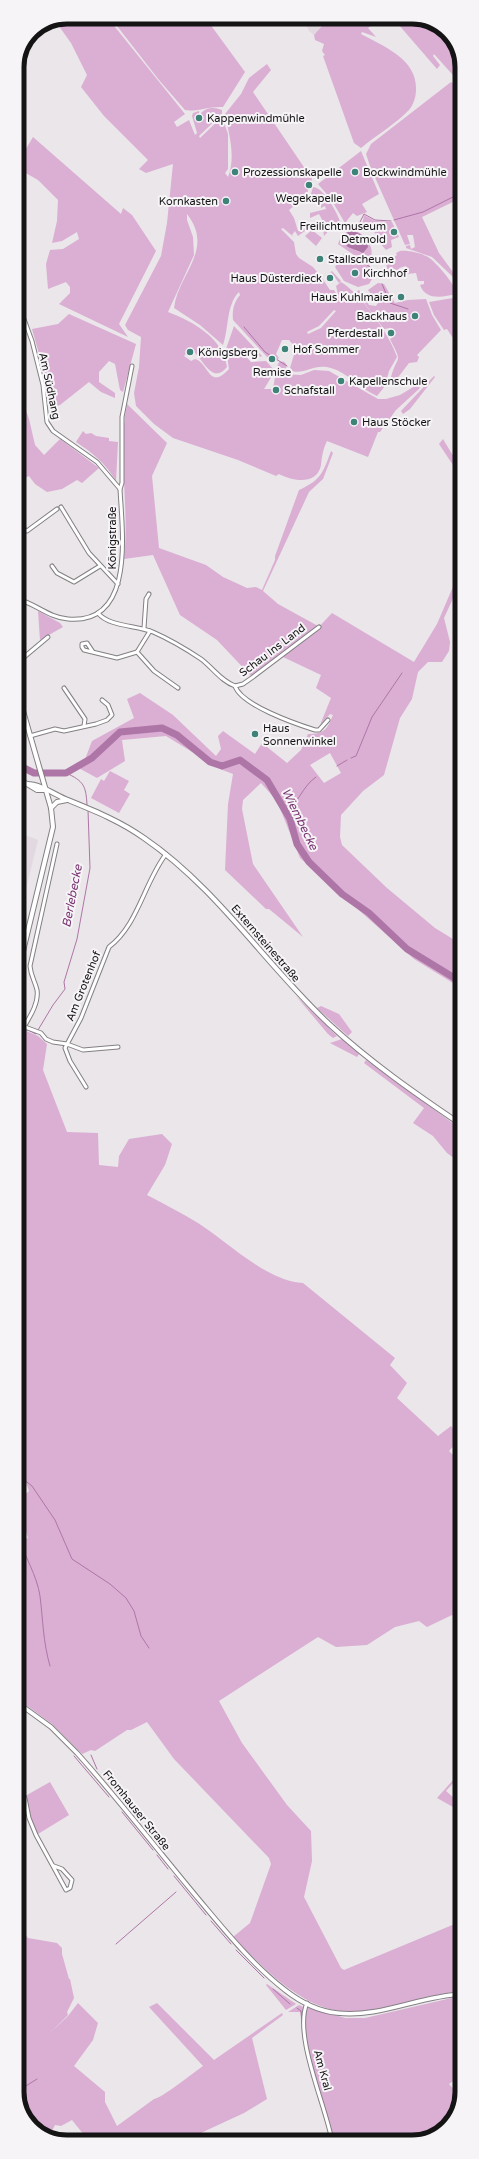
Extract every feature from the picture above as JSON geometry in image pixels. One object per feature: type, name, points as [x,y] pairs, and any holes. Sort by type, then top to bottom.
[{"type":"main road","points":[[24,715],[51,808],[52,836],[24,948]]},
{"type":"main road","name":"Externsteinestraße","points":[[24,782],[37,790],[46,790],[94,810],[124,825],[166,854],[208,893],[294,989],[329,1024],[380,1068],[455,1120]]},
{"type":"main road","points":[[51,808],[57,802],[67,800]]},
{"type":"street","name":"Am Südhang","points":[[24,319],[32,341],[43,384],[47,422],[53,431],[97,462],[120,490]]},
{"type":"street","points":[[120,490],[122,483],[122,417],[132,366]]},
{"type":"street","name":"Königstraße","points":[[24,602],[59,618],[76,620],[98,612],[112,597],[118,584],[122,564],[123,542],[120,490]]},
{"type":"street","points":[[61,507],[89,553],[118,584]]},
{"type":"street","points":[[24,530],[27,531],[57,509]]},
{"type":"street","points":[[52,566],[57,573],[74,582],[100,566]]},
{"type":"street","points":[[144,628],[146,599],[149,594]]},
{"type":"street","name":"Schau Ins Land","points":[[98,612],[112,622],[144,628],[150,631],[202,660],[228,683],[235,686],[243,684],[253,677],[319,626]]},
{"type":"street","points":[[93,652],[87,643],[82,644],[82,649],[93,652],[117,658],[137,652],[150,631]]},
{"type":"street","points":[[24,657],[48,637]]},
{"type":"street","points":[[137,652],[154,671],[178,688]]},
{"type":"street","name":"Schau Ins Land","points":[[235,686],[240,695],[303,726],[319,730],[328,720]]},
{"type":"street","points":[[64,688],[85,719],[84,726]]},
{"type":"street","points":[[30,736],[55,729],[69,731],[84,726],[102,723],[111,716],[110,709],[102,700]]},
{"type":"street","points":[[57,844],[30,966],[31,976],[36,987],[37,995],[34,1010],[25,1025],[35,1029],[53,1042],[66,1044],[83,1050],[118,1047]]},
{"type":"street","name":"Am Grotenhof","points":[[66,1044],[81,1018],[109,947],[119,940],[127,929],[157,866],[166,854]]},
{"type":"street","points":[[66,1044],[66,1052],[70,1061],[86,1087]]},
{"type":"street","name":"Fromhauser Straße","points":[[24,1707],[51,1727],[77,1753],[232,1939],[269,1977],[293,1996],[307,2003],[335,2012],[363,2014],[428,1998],[455,1995]]},
{"type":"street","points":[[24,1796],[29,1818],[36,1835],[66,1890],[70,1888],[72,1880],[69,1875],[54,1866]]},
{"type":"street","name":"Am Kral","points":[[307,2003],[303,2017],[309,2057],[330,2135]]},
{"type":"shaded area","points":[[113,24],[185,114],[174,122],[177,127],[189,120],[195,135],[197,133],[192,116],[193,113],[199,111],[199,114],[195,118],[199,122],[203,118],[201,113],[206,110],[216,108],[222,110],[222,114],[199,136],[200,138],[222,117],[228,134],[228,169],[225,173],[228,177],[232,154],[225,114],[241,94],[249,78],[267,64],[271,70],[253,92],[312,179],[306,196],[289,210],[294,218],[298,231],[310,227],[298,236],[295,231],[292,235],[295,238],[283,228],[281,229],[294,242],[296,254],[299,258],[313,267],[330,290],[334,290],[339,298],[336,286],[341,282],[366,305],[388,338],[397,357],[389,371],[385,386],[377,396],[337,370],[331,368],[320,367],[301,372],[292,371],[290,368],[296,348],[289,340],[282,340],[276,354],[279,358],[274,363],[276,359],[270,355],[268,358],[233,320],[233,310],[236,300],[240,295],[239,292],[232,303],[223,345],[200,325],[174,308],[177,296],[196,251],[197,239],[195,227],[187,214],[187,220],[193,237],[194,255],[168,312],[188,321],[206,332],[220,348],[227,367],[222,372],[217,373],[208,369],[193,351],[188,351],[184,356],[191,361],[195,359],[200,361],[213,377],[222,375],[229,369],[226,349],[234,326],[262,356],[260,357],[255,349],[250,353],[245,347],[241,351],[251,362],[266,361],[275,371],[264,389],[273,389],[275,377],[279,374],[301,375],[314,370],[329,371],[378,399],[386,399],[400,395],[420,383],[418,385],[421,385],[419,389],[396,410],[380,432],[378,432],[368,457],[327,441],[319,472],[315,476],[309,479],[297,480],[279,474],[276,476],[238,460],[173,438],[154,424],[136,406],[134,393],[139,367],[141,337],[128,330],[125,325],[161,256],[167,223],[173,164],[146,173],[139,169],[148,160],[104,116],[81,87],[87,75],[71,43],[58,25]],"holes":[[[334,310],[336,311],[321,328],[308,334],[307,332],[319,326]]]},
{"type":"shaded area","points":[[115,24],[210,24],[245,72],[223,107],[194,110],[185,110],[159,80]]},
{"type":"shaded area","points":[[306,24],[324,24],[314,35],[309,31]]},
{"type":"shaded area","points":[[324,24],[373,24],[368,28],[376,37],[362,32],[361,34],[397,55],[411,69],[415,79],[416,89],[415,97],[409,110],[361,148],[354,143],[323,56],[325,55],[322,51],[324,44],[315,40],[314,35]]},
{"type":"shaded area","points":[[398,24],[415,24],[428,27],[436,31],[446,41],[453,53],[455,77],[434,54],[433,56],[440,65],[437,69]]},
{"type":"shaded area","points":[[451,82],[455,85],[455,201],[422,217],[439,253],[455,275],[455,281],[432,257],[406,248],[406,246],[410,245],[411,249],[415,247],[413,235],[407,235],[410,244],[405,245],[370,166],[366,154],[371,144]]},
{"type":"shaded area","points":[[33,137],[121,214],[123,208],[132,215],[156,251],[119,324],[128,337],[59,304],[70,293],[70,287],[66,282],[48,289],[46,264],[50,250],[63,249],[79,239],[77,232],[62,241],[52,243],[57,221],[58,200],[38,180],[24,172],[24,152]]},
{"type":"shaded area","points":[[361,151],[379,194],[362,204],[367,212],[357,216],[353,213],[345,223],[331,199],[318,184]]},
{"type":"shaded area","points":[[313,187],[318,189],[327,197],[338,216],[342,227],[339,225],[335,229],[332,227],[324,236],[323,229],[329,226],[327,222],[324,223],[319,214],[310,218],[310,213],[326,209],[325,206],[321,208],[321,198],[313,196],[309,201]]},
{"type":"shaded area","points":[[364,215],[375,221],[392,222],[399,237],[391,240],[392,247],[386,250],[374,236],[376,234],[374,232],[378,228],[374,223],[365,231],[363,227],[361,230],[356,229],[363,221]]},
{"type":"shaded area","points":[[312,230],[322,238],[316,246],[305,236]]},
{"type":"shaded area","points":[[354,230],[362,235],[368,242],[372,250],[370,259],[354,255],[338,244],[342,234]],"holes":[[[358,233],[368,244],[362,253],[355,250]]]},
{"type":"shaded area","points":[[350,231],[359,234],[368,244],[368,247],[363,253],[348,247],[344,243],[346,233]]},
{"type":"shaded area","points":[[406,251],[418,253],[431,259],[453,285],[455,294],[435,297],[426,294],[420,285],[424,284],[424,281],[418,281],[416,273],[388,276],[400,271],[401,273],[408,272],[406,266],[399,268],[400,270],[388,273],[386,263],[397,255],[396,253]]},
{"type":"shaded area","name":"Kirchhof","points":[[344,254],[367,262],[375,274],[369,284],[358,287],[344,281],[335,267]]},
{"type":"shaded area","points":[[332,271],[341,281],[339,283],[331,272],[322,278]]},
{"type":"shaded area","points":[[378,283],[384,284],[395,303],[408,300],[426,299],[432,315],[441,330],[417,355],[419,357],[417,362],[409,363],[396,380],[391,377],[398,356],[390,339],[395,336],[391,328],[384,329],[356,292],[359,290],[369,305],[376,306],[378,303],[368,290]]},
{"type":"shaded area","points":[[455,298],[455,337],[453,338],[447,329],[444,330],[434,315],[429,302]]},
{"type":"shaded area","points":[[69,314],[136,344],[123,392],[120,390],[115,364],[109,361],[99,372],[99,382],[115,393],[115,398],[101,392],[89,382],[60,405],[50,408],[47,382],[32,329],[58,324]]},
{"type":"shaded area","points":[[282,361],[287,366],[282,371],[277,366]]},
{"type":"shaded area","points":[[434,376],[435,377],[410,409],[403,414],[401,411]]},
{"type":"shaded area","points":[[24,404],[35,445],[44,455],[60,439],[99,468],[82,483],[77,480],[62,489],[47,492],[35,484],[29,476],[25,478]]},
{"type":"shaded area","points":[[127,404],[167,443],[152,476],[159,548],[206,565],[223,577],[247,588],[256,587],[262,590],[275,560],[275,556],[299,490],[317,479],[326,465],[331,451],[333,453],[323,479],[309,492],[263,591],[278,604],[318,626],[251,676],[217,640],[180,615],[153,555],[124,559],[126,520],[123,443]]},
{"type":"shaded area","points":[[83,431],[86,434],[91,433],[96,436],[109,438],[109,441],[118,442],[116,481],[99,459],[76,442]]},
{"type":"shaded area","points":[[443,439],[455,459],[455,468],[439,444]]},
{"type":"shaded area","points":[[455,582],[455,594],[444,618],[450,642],[449,651],[442,662],[428,662],[418,672],[412,699],[400,718],[384,775],[363,791],[341,815],[340,837],[342,845],[387,888],[435,928],[455,940],[455,984],[414,959],[300,858],[277,801],[261,783],[243,800],[242,809],[253,864],[303,937],[269,909],[266,909],[225,870],[228,804],[233,774],[220,769],[166,736],[122,740],[125,761],[97,778],[75,766],[84,762],[92,741],[134,718],[127,699],[140,693],[173,715],[216,756],[221,749],[218,736],[223,731],[255,754],[262,743],[287,763],[301,750],[308,734],[314,734],[325,730],[333,715],[330,714],[320,725],[331,698],[316,688],[321,675],[283,657],[317,629],[332,613],[414,662],[437,624]],"holes":[[[330,753],[341,773],[324,783],[310,765]]]},
{"type":"shaded area","points":[[38,611],[60,623],[63,627],[40,640]]},
{"type":"shaded area","points":[[110,771],[129,781],[124,790],[130,794],[119,813],[91,798],[101,779],[104,781]]},
{"type":"shaded area","points":[[24,835],[38,840],[24,897]]},
{"type":"shaded area","points":[[296,996],[337,1036],[333,1038],[328,1034]]},
{"type":"shaded area","points":[[321,1006],[339,1014],[352,1032],[348,1036],[317,1008]]},
{"type":"shaded area","points":[[24,1030],[38,1036],[47,1044],[43,1070],[67,1132],[98,1133],[99,1165],[118,1167],[119,1156],[129,1139],[162,1134],[172,1144],[165,1165],[147,1195],[198,1223],[261,1268],[289,1281],[303,1283],[395,1358],[390,1365],[407,1383],[397,1398],[438,1436],[451,1426],[455,1431],[455,1444],[449,1451],[455,1457],[455,1618],[452,1615],[427,1627],[419,1621],[395,1627],[367,1645],[336,1647],[318,1637],[219,1701],[242,1743],[287,1805],[311,1831],[312,1861],[304,1897],[341,1968],[344,1970],[455,1924],[455,1992],[372,2010],[351,2012],[331,2009],[312,2002],[294,1992],[262,1966],[233,1937],[250,1923],[271,1864],[269,1858],[174,1759],[147,1722],[131,1730],[127,1730],[95,1751],[91,1750],[82,1754],[52,1724],[24,1703],[24,1539],[28,1538],[24,1525],[24,1495],[29,1491],[24,1477]]},
{"type":"shaded area","points":[[342,1039],[359,1054],[357,1057],[330,1043]]},
{"type":"shaded area","points":[[366,1060],[455,1125],[455,1159],[447,1153],[433,1136],[413,1123],[424,1108],[364,1063]]},
{"type":"shaded area","points":[[455,1778],[455,1781],[446,1791],[455,1799],[455,1808],[437,1798]]},
{"type":"shaded area","points":[[50,1782],[69,1815],[38,1834],[31,1818],[27,1795]]},
{"type":"shaded area","points":[[24,1933],[28,1938],[57,1943],[62,1948],[62,1954],[74,1998],[67,2012],[68,2015],[49,2034],[68,2016],[78,2003],[98,2023],[93,2040],[74,2066],[105,2092],[105,2102],[117,2126],[203,2066],[149,2007],[157,2003],[214,2060],[282,2013],[283,2015],[252,2038],[267,2099],[244,2113],[196,2135],[84,2135],[72,2120],[61,2126],[55,2125],[51,2132],[39,2124],[30,2113],[26,2106],[25,2100]]},
{"type":"shaded area","points":[[267,1984],[296,2004],[286,2010],[266,1985]]},
{"type":"shaded area","points":[[455,1997],[455,2080],[449,2084],[455,2091],[453,2106],[446,2118],[428,2132],[412,2135],[332,2135],[310,2058],[305,2023],[305,2006],[345,2018],[365,2018]]},
{"type":"shaded area","points":[[299,2005],[303,2007],[304,2033],[330,2135],[310,2072],[300,2012],[288,2012]]},
{"type":"waterway","points":[[394,220],[423,212],[455,196]]},
{"type":"waterway","points":[[355,232],[364,214],[375,220],[391,221]]},
{"type":"waterway","points":[[362,252],[361,260],[371,268],[373,275]]},
{"type":"waterway","points":[[382,284],[390,303],[408,309]]},
{"type":"waterway","points":[[244,327],[265,352],[287,366]]},
{"type":"waterway","points":[[351,758],[356,756],[372,717],[402,673]]},
{"type":"waterway","name":"Wiembecke","points":[[24,768],[34,773],[66,773],[92,758],[120,732],[162,728],[177,735],[210,762],[222,766],[240,760],[267,780],[290,819],[297,844],[309,862],[342,894],[369,913],[407,949],[455,978]]},
{"type":"waterway","points":[[337,766],[347,760]]},
{"type":"waterway","name":"Berlebecke","points":[[66,773],[77,779],[83,785],[86,793],[87,805]]},
{"type":"waterway","points":[[285,810],[297,800],[307,785],[316,777]]},
{"type":"waterway","name":"Berlebecke","points":[[38,1030],[53,1005],[65,989],[64,982],[77,939],[90,868],[88,810]]},
{"type":"waterway","name":"Berlebecke","points":[[24,1030],[37,1033]]},
{"type":"waterway","points":[[24,1480],[32,1486],[55,1520],[72,1559],[110,1584],[126,1598],[134,1611],[141,1636],[149,1648]]},
{"type":"waterway","points":[[24,1552],[34,1574],[40,1596],[45,1640],[50,1666]]},
{"type":"waterway","points":[[91,1755],[97,1769]]},
{"type":"waterway","points":[[74,1756],[109,1797]]},
{"type":"waterway","points":[[122,1812],[153,1850]]},
{"type":"waterway","points":[[157,1855],[168,1869]]},
{"type":"waterway","points":[[174,1876],[206,1915]]},
{"type":"waterway","points":[[116,1944],[176,1892]]},
{"type":"waterway","points":[[211,1921],[231,1944]]},
{"type":"waterway","points":[[236,1950],[264,1978]]},
{"type":"waterway","points":[[273,1989],[290,2004]]},
{"type":"waterway","points":[[297,2008],[301,2011],[303,2030]]},
{"type":"waterway","points":[[306,2053],[327,2125]]},
{"type":"waterway","points":[[24,2087],[37,2079]]},
{"type":"waterway","points":[[328,2130],[329,2135]]},
{"type":"place","name":"Kappenwindmühle","points":[[199,118]]},
{"type":"place","name":"Prozessionskapelle","points":[[235,172]]},
{"type":"place","name":"Bockwindmühle","points":[[355,172]]},
{"type":"place","name":"Wegekapelle","points":[[309,185]]},
{"type":"place","name":"Kornkasten","points":[[226,201]]},
{"type":"place","name":"Freilichtmuseum Detmold","points":[[394,232]]},
{"type":"place","name":"Stallscheune","points":[[320,259]]},
{"type":"place","name":"Kirchhof","points":[[355,273]]},
{"type":"place","name":"Haus Düsterdieck","points":[[330,278]]},
{"type":"place","name":"Haus Kuhlmaier","points":[[401,297]]},
{"type":"place","name":"Backhaus","points":[[415,316]]},
{"type":"place","name":"Pferdestall","points":[[391,333]]},
{"type":"place","name":"Hof Sommer","points":[[285,349]]},
{"type":"place","name":"Königsberg","points":[[190,352]]},
{"type":"place","name":"Remise","points":[[272,359]]},
{"type":"place","name":"Kapellenschule","points":[[341,381]]},
{"type":"place","name":"Schafstall","points":[[276,390]]},
{"type":"place","name":"Haus Stöcker","points":[[354,422]]},
{"type":"place","name":"Haus Sonnenwinkel","points":[[255,734]]}]
